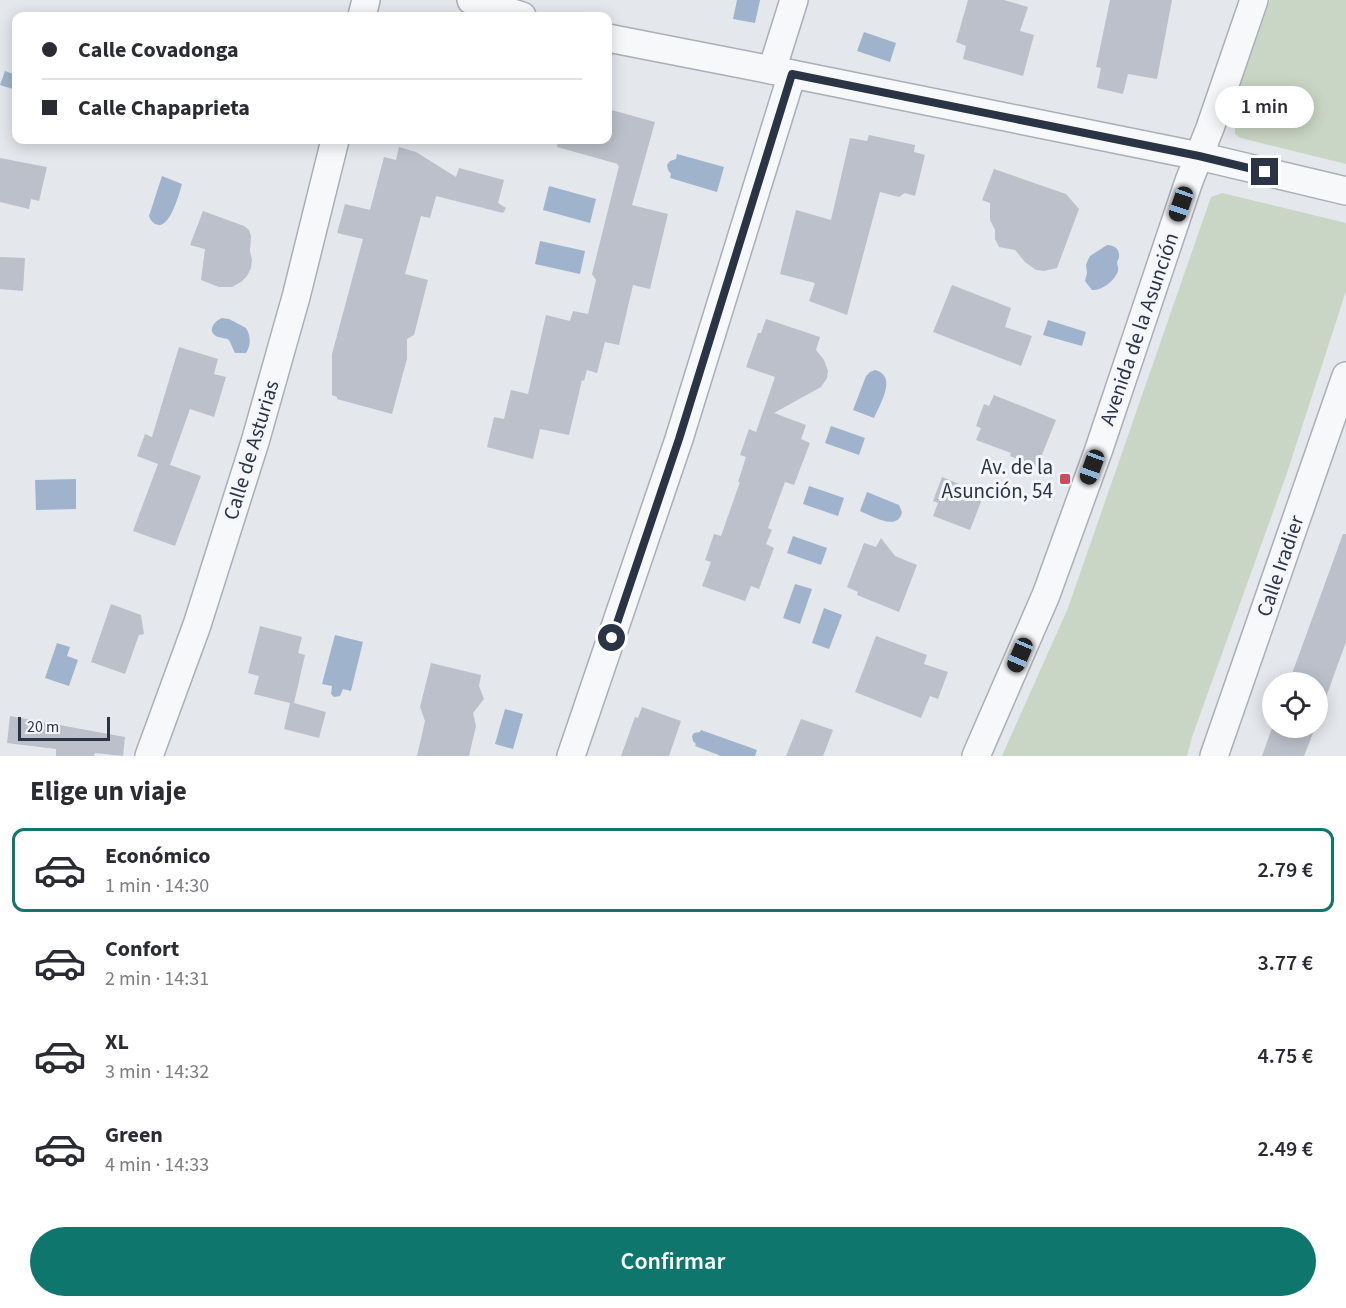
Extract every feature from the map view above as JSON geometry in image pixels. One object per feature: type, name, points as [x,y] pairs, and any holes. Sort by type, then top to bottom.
[{"type":"street","points":[[471,0],[509,12]]},
{"type":"street","points":[[571,756],[679,439],[782,72],[794,0]]},
{"type":"street","name":"Avenida de la Asunción","points":[[976,756],[1046,595],[1099,449],[1189,181],[1254,0]]},
{"type":"street","points":[[612,39],[1199,156],[1346,191]]},
{"type":"street","name":"Calle de Asturias","points":[[149,756],[197,625],[255,442],[296,297],[334,144]]},
{"type":"street","name":"Calle Iradier","points":[[1214,756],[1346,376]]},
{"type":"green space","points":[[1270,0],[1346,0],[1346,164],[1241,138],[1235,134],[1241,109],[1233,106]]},
{"type":"green space","points":[[1222,193],[1346,223],[1346,291],[1287,473],[1187,756],[1002,756],[1068,608],[1211,197]]},
{"type":"water","points":[[737,0],[760,0],[755,23],[733,19]]},
{"type":"water","points":[[864,32],[896,43],[890,62],[857,51]]},
{"type":"water","points":[[5,71],[12,74],[12,89],[0,85]]},
{"type":"water","points":[[677,154],[724,167],[717,192],[670,178],[671,174],[667,165],[676,159]]},
{"type":"water","points":[[162,176],[182,184],[171,215],[159,225],[152,222],[149,216]]},
{"type":"water","points":[[549,186],[596,199],[590,223],[543,210]]},
{"type":"water","points":[[540,241],[585,251],[580,274],[535,264]]},
{"type":"water","points":[[1107,245],[1119,252],[1118,271],[1107,285],[1092,290],[1085,281],[1086,265],[1090,256]]},
{"type":"water","points":[[222,318],[246,328],[250,341],[246,353],[235,353],[229,340],[214,335],[212,330],[214,324]]},
{"type":"water","points":[[1048,320],[1086,332],[1082,346],[1043,335]]},
{"type":"water","points":[[875,370],[882,373],[886,384],[883,398],[874,418],[853,410],[866,376]]},
{"type":"water","points":[[831,426],[865,438],[859,455],[825,443]]},
{"type":"water","points":[[76,479],[76,509],[36,510],[35,480]]},
{"type":"water","points":[[809,486],[844,498],[838,516],[803,504]]},
{"type":"water","points":[[867,492],[899,505],[902,512],[900,518],[890,522],[884,521],[860,511]]},
{"type":"water","points":[[793,536],[827,548],[821,565],[787,553]]},
{"type":"water","points":[[795,584],[812,589],[800,624],[783,618]]},
{"type":"water","points":[[824,608],[842,615],[829,649],[812,643]]},
{"type":"water","points":[[335,635],[363,642],[351,691],[343,689],[340,696],[334,697],[331,694],[332,686],[322,684]]},
{"type":"water","points":[[57,643],[70,647],[67,656],[78,660],[69,686],[45,678]]},
{"type":"water","points":[[505,709],[523,714],[513,749],[495,744]]},
{"type":"water","points":[[701,730],[757,750],[755,756],[721,756],[695,746],[692,736]]},
{"type":"building","points":[[968,0],[1004,0],[1028,7],[1020,31],[1034,35],[1023,76],[963,59],[966,46],[956,42]]},
{"type":"building","points":[[1110,0],[1172,0],[1157,79],[1128,74],[1123,94],[1097,88],[1101,68],[1096,67]]},
{"type":"building","points":[[612,110],[655,122],[632,205],[668,214],[650,289],[633,285],[619,345],[605,342],[597,373],[587,370],[584,381],[582,380],[569,435],[540,429],[533,459],[487,447],[494,417],[504,419],[511,390],[528,394],[546,315],[570,321],[573,311],[588,314],[596,280],[592,274],[619,166],[557,147],[557,144],[612,144]]},
{"type":"building","points":[[869,135],[915,145],[914,152],[925,155],[915,196],[905,193],[899,197],[880,192],[847,315],[809,301],[815,283],[780,274],[796,210],[831,220],[850,138],[867,141]]},
{"type":"building","points":[[399,147],[416,152],[456,177],[459,168],[504,180],[498,203],[506,208],[503,213],[436,196],[430,218],[421,216],[405,274],[428,280],[414,335],[407,339],[407,359],[392,414],[337,399],[332,395],[332,354],[363,239],[337,233],[345,204],[370,210],[384,157],[396,160]]},
{"type":"building","points":[[0,158],[47,167],[39,201],[31,199],[29,209],[0,202]]},
{"type":"building","points":[[994,169],[1066,194],[1079,209],[1057,268],[1036,270],[1015,250],[999,247],[990,220],[990,203],[982,200]]},
{"type":"building","points":[[203,211],[249,230],[251,268],[241,282],[232,287],[219,287],[201,280],[205,249],[190,245]]},
{"type":"building","points":[[0,257],[25,258],[23,291],[0,289]]},
{"type":"building","points":[[952,285],[1011,308],[1005,327],[1032,336],[1021,366],[933,332]]},
{"type":"building","points":[[766,319],[820,337],[816,350],[824,360],[828,371],[827,378],[821,387],[774,413],[806,425],[801,439],[810,443],[794,485],[785,482],[768,528],[772,530],[766,544],[774,548],[759,589],[751,586],[745,601],[702,586],[711,562],[705,560],[714,534],[721,536],[740,482],[738,482],[746,457],[740,455],[749,429],[756,432],[775,377],[746,367],[758,333],[761,333]]},
{"type":"building","points":[[179,347],[218,359],[214,374],[226,377],[214,417],[190,409],[170,465],[201,476],[175,546],[133,531],[158,464],[137,456],[145,434],[152,437]]},
{"type":"building","points":[[994,395],[1056,420],[1037,467],[1010,456],[1011,453],[976,440],[981,428],[976,426],[984,404],[989,406]]},
{"type":"building","points":[[942,477],[984,494],[970,530],[933,516],[938,503],[933,501]]},
{"type":"building","points":[[1343,534],[1346,534],[1346,642],[1328,692],[1328,672],[1293,672]]},
{"type":"building","points":[[881,538],[895,556],[917,565],[899,612],[857,595],[858,592],[847,587],[864,543],[876,547]]},
{"type":"building","points":[[111,604],[141,615],[144,634],[139,635],[125,674],[91,662]]},
{"type":"building","points":[[260,626],[302,637],[298,653],[305,655],[294,703],[326,712],[319,738],[284,729],[290,703],[254,694],[259,676],[248,673]]},
{"type":"building","points":[[876,636],[927,655],[924,664],[948,672],[938,699],[930,696],[921,718],[855,692]]},
{"type":"building","points":[[431,663],[481,675],[479,686],[484,699],[473,713],[476,726],[469,756],[417,756],[425,721],[420,707]]},
{"type":"building","points":[[642,707],[681,721],[669,756],[621,756],[635,717],[638,718]]},
{"type":"building","points":[[10,716],[125,737],[123,756],[95,753],[94,756],[56,756],[56,749],[7,743]]},
{"type":"building","points":[[801,719],[833,730],[823,756],[786,756]]},
{"type":"building","points":[[1268,738],[1311,738],[1304,756],[1262,756]]},
{"type":"place","name":"Av. de la Asunción, 54","points":[[1065,479]]},
{"type":"route","points":[[612,638],[679,439],[792,74],[1199,156],[1265,172]]}]
